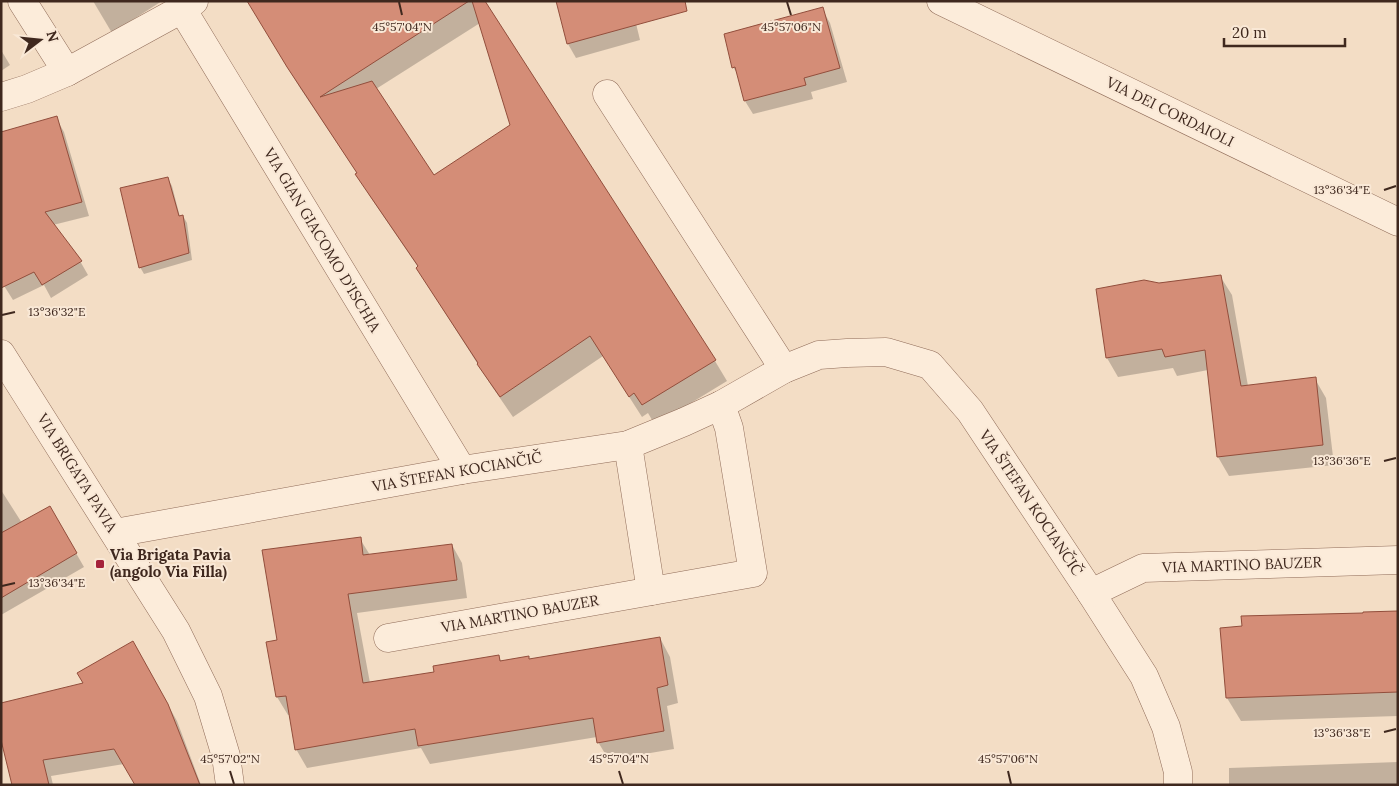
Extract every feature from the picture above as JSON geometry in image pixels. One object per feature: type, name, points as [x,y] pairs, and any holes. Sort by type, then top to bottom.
[{"type":"street","points":[[22,1],[67,72]]},
{"type":"street","name":"VIA DEI CORDAIOLI","points":[[941,1],[1398,222]]},
{"type":"street","points":[[1,97],[67,72],[188,5]]},
{"type":"street","name":"VIA GIAN GIACOMO D'ISCHIA","points":[[188,5],[462,470]]},
{"type":"street","points":[[607,94],[784,369]]},
{"type":"street","name":"VIA ŠTEFAN KOCIANČIČ","points":[[115,533],[462,470],[628,445],[721,405],[784,369],[820,355],[886,352],[930,365],[970,411],[1092,593],[1144,676],[1166,727],[1178,772],[1178,785]]},
{"type":"street","name":"VIA BRIGATA PAVIA","points":[[1,354],[176,631],[208,696],[226,756],[230,785]]},
{"type":"street","name":"VIA MARTINO BAUZER","points":[[388,638],[752,573],[729,428],[721,405]]},
{"type":"street","points":[[628,445],[651,591]]},
{"type":"street","name":"VIA MARTINO BAUZER","points":[[1092,593],[1143,568],[1398,560]]},
{"type":"building","points":[[247,1],[469,1],[320,97],[372,81],[434,175],[510,125],[472,1],[485,1],[716,360],[642,405],[634,393],[629,397],[590,336],[500,397],[416,268],[418,266],[355,174],[357,173],[287,67]]},
{"type":"building","points":[[556,1],[685,1],[687,11],[567,44]]},
{"type":"building","points":[[823,7],[840,68],[804,78],[806,85],[744,101],[735,67],[732,68],[724,34]]},
{"type":"building","points":[[57,116],[82,202],[45,212],[82,261],[42,285],[34,272],[1,288],[1,132]]},
{"type":"building","points":[[168,177],[179,216],[183,215],[189,253],[139,268],[120,188]]},
{"type":"building","points":[[1221,275],[1241,386],[1316,377],[1323,445],[1217,457],[1205,350],[1165,357],[1162,349],[1106,358],[1096,289],[1144,280],[1159,283]]},
{"type":"building","points":[[50,506],[77,553],[1,598],[1,533]]},
{"type":"building","points":[[361,537],[363,555],[452,544],[457,580],[348,594],[363,683],[434,672],[433,666],[499,655],[500,661],[529,656],[529,659],[660,637],[668,685],[657,688],[664,731],[597,743],[593,718],[418,746],[415,729],[295,750],[286,696],[276,697],[266,642],[277,640],[262,550]]},
{"type":"building","points":[[1398,611],[1398,692],[1226,698],[1220,628],[1242,626],[1241,616]]},
{"type":"building","points":[[133,641],[168,704],[200,785],[135,785],[114,749],[43,760],[49,785],[12,785],[1,740],[1,703],[83,683],[77,673]]},
{"type":"place","name":"Via Brigata Pavia (angolo Via Filla)","points":[[100,564]]}]
